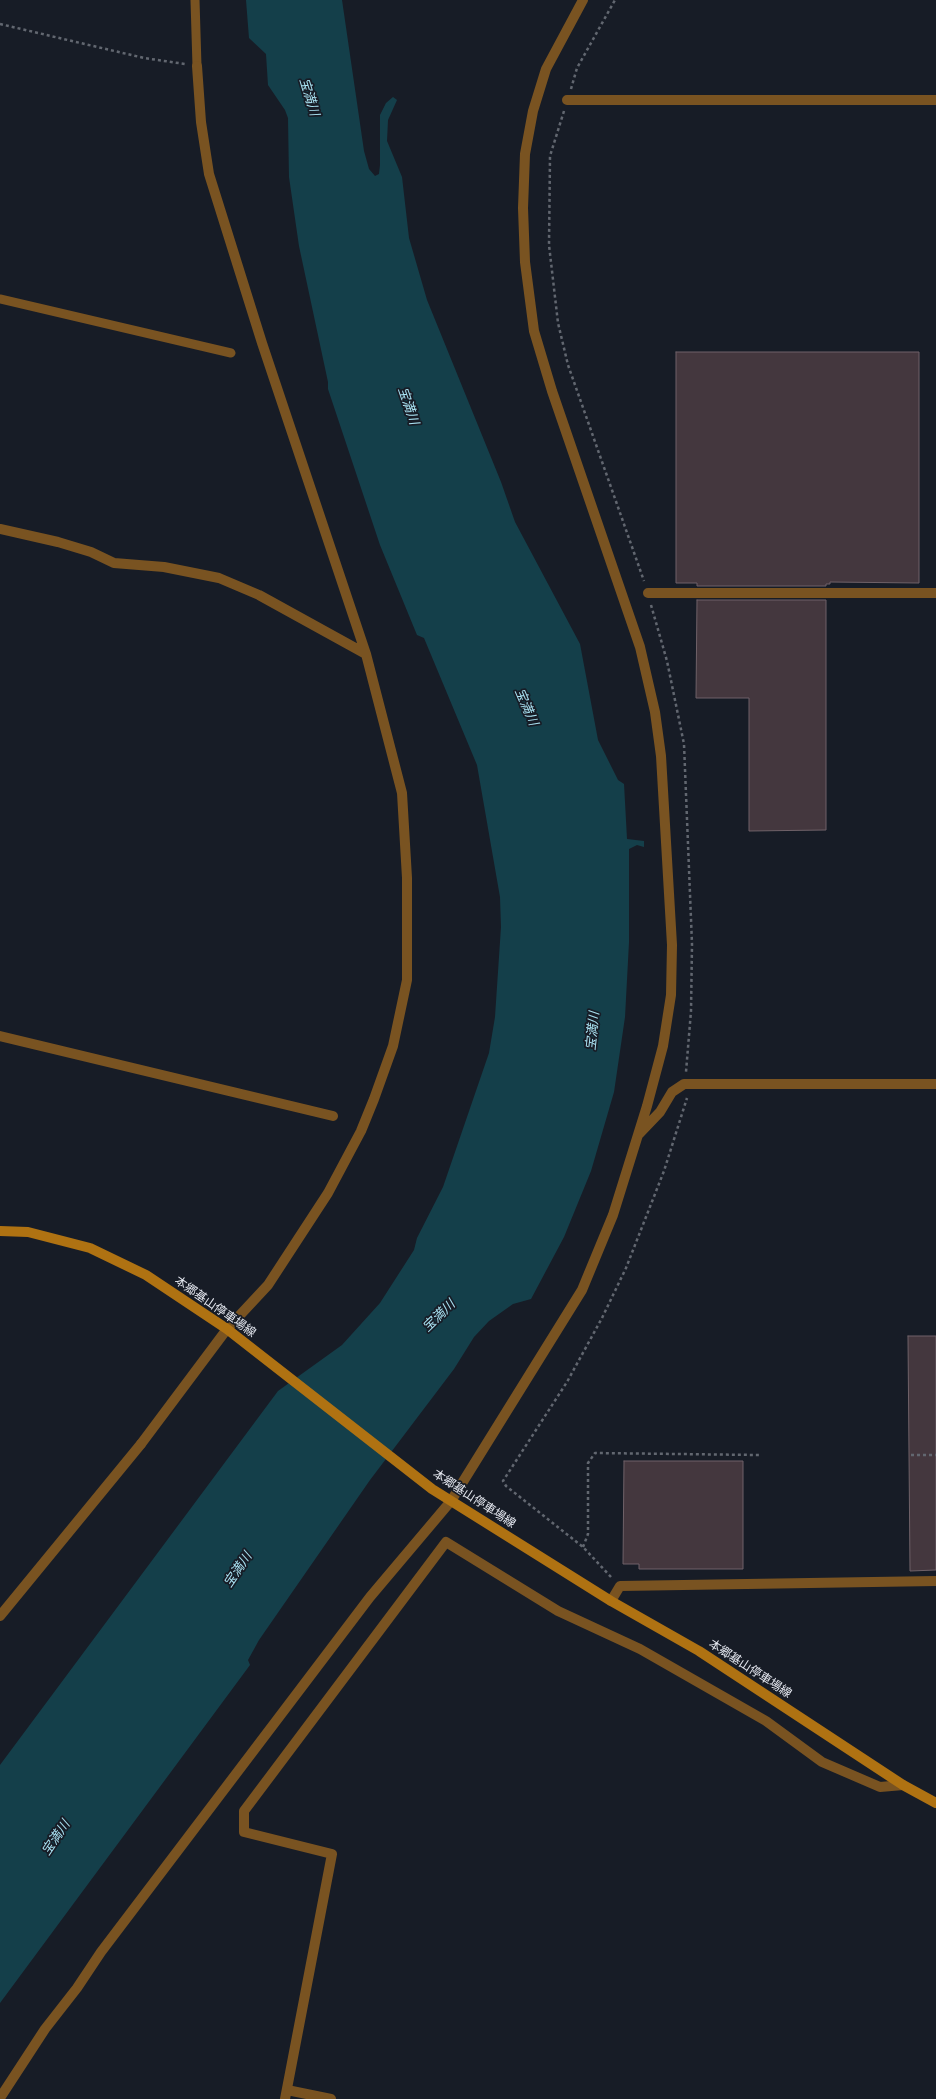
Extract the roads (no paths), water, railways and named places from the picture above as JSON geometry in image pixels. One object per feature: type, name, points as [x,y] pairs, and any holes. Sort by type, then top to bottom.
[{"type":"main road","name":"本郷基山停車場線","points":[[0,1230],[28,1232],[90,1248],[146,1275],[231,1332],[432,1489],[611,1601],[699,1651],[903,1785],[936,1803]]},
{"type":"street","points":[[0,2098],[45,2029],[77,1988],[101,1952],[370,1597],[452,1501],[582,1290],[613,1215],[663,1046],[671,995],[672,945],[661,756],[655,712],[640,647],[552,391],[534,331],[525,262],[523,208],[525,154],[533,111],[546,69],[583,0]]},
{"type":"street","points":[[0,1616],[141,1444],[268,1285],[328,1193],[360,1131],[374,1099],[393,1046],[407,980],[407,878],[402,793],[366,654],[262,343],[209,174],[201,122],[197,66]]},
{"type":"street","points":[[567,100],[936,100]]},
{"type":"street","points":[[0,529],[58,542],[90,552],[114,563],[164,567],[219,578],[259,595],[366,654]]},
{"type":"street","points":[[648,593],[936,593]]},
{"type":"street","points":[[0,1036],[333,1116]]},
{"type":"street","points":[[637,1136],[660,1112],[672,1092],[684,1084],[936,1084]]},
{"type":"street","points":[[331,2099],[286,2095],[332,1854],[244,1832],[244,1811],[446,1542],[558,1611],[640,1649],[766,1721],[822,1762],[880,1787],[903,1785]]},
{"type":"street","points":[[611,1601],[620,1586],[936,1582]]},
{"type":"lane","points":[[195,0],[197,66]]},
{"type":"lane","points":[[0,298],[231,353]]},
{"type":"water","name":"宝満川","points":[[246,0],[342,0],[364,151],[369,169],[375,176],[379,174],[380,165],[380,115],[386,103],[393,97],[397,100],[388,120],[387,141],[402,177],[409,238],[427,300],[501,482],[515,522],[580,644],[598,740],[618,780],[624,784],[627,839],[644,841],[644,847],[637,845],[629,849],[629,942],[625,1017],[614,1092],[591,1171],[564,1237],[531,1299],[513,1304],[489,1321],[474,1337],[454,1369],[370,1480],[259,1640],[248,1660],[250,1665],[0,2003],[0,1765],[278,1391],[342,1345],[380,1303],[414,1250],[417,1238],[443,1187],[489,1053],[495,1017],[501,927],[500,897],[477,765],[424,638],[417,635],[380,545],[328,389],[328,382],[299,246],[289,177],[288,118],[285,110],[268,85],[266,54],[249,38]]}]
